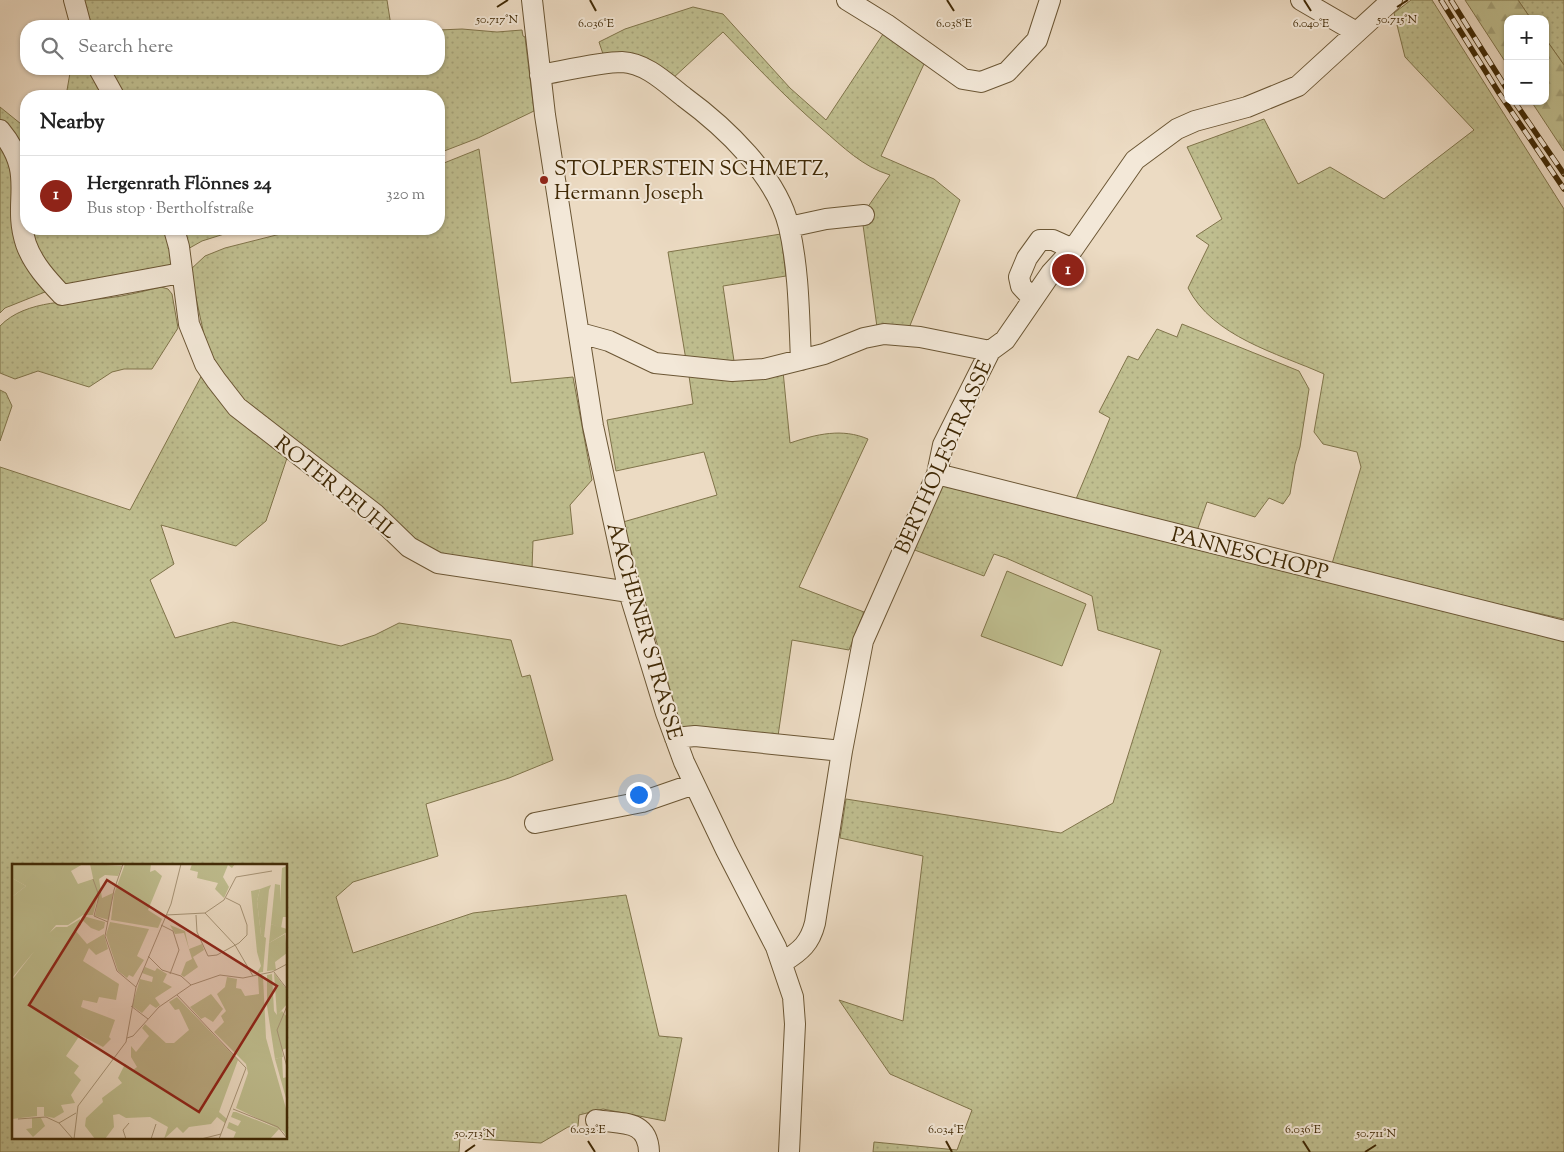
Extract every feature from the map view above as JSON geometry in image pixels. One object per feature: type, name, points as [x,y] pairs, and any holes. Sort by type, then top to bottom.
[{"type":"street","points":[[74,0],[79,20]]},
{"type":"street","name":"AACHENER STRASSE","points":[[532,0],[540,75],[593,426],[629,592],[675,738],[694,784],[783,962],[793,997],[795,1024],[789,1152]]},
{"type":"street","points":[[847,0],[886,24],[963,79],[981,82],[1007,72],[1037,40],[1050,0]]},
{"type":"street","points":[[1301,0],[1356,32]]},
{"type":"street","name":"BERTHOLFSTRASSE","points":[[783,962],[803,948],[811,938],[842,751],[866,630],[937,474],[943,445],[990,351],[1004,340],[1051,273],[1074,249],[1128,169],[1160,139],[1195,121],[1247,107],[1288,92],[1313,74],[1390,2]]},
{"type":"street","points":[[540,75],[623,62],[646,68],[710,116],[762,171],[777,197],[789,227],[798,293],[801,360]]},
{"type":"street","points":[[102,75],[111,90]]},
{"type":"street","points":[[0,130],[10,142],[20,165]]},
{"type":"street","points":[[789,227],[864,215]]},
{"type":"street","points":[[24,235],[26,244],[42,273],[62,295],[181,273]]},
{"type":"street","name":"ROTER PFUHL","points":[[176,235],[179,247],[189,324],[205,364],[238,407],[374,514],[409,547],[438,563],[629,592]]},
{"type":"street","points":[[1033,299],[1022,286],[1019,277],[1027,258],[1040,240],[1053,240],[1074,249]]},
{"type":"street","points":[[580,334],[608,341],[638,356],[671,366],[732,371],[764,369],[801,360],[864,338],[884,334],[920,338],[990,351]]},
{"type":"street","name":"PANNESCHOPP","points":[[937,474],[1564,632]]},
{"type":"street","points":[[675,738],[695,736],[842,751]]},
{"type":"street","points":[[535,823],[642,802],[694,784]]},
{"type":"street","points":[[596,1120],[637,1127],[645,1133],[649,1141],[649,1152]]},
{"type":"green space","points":[[80,0],[387,0],[390,20],[86,20]]},
{"type":"green space","points":[[1411,0],[1432,0],[1564,209],[1564,619],[1331,567],[1361,467],[1357,452],[1323,444],[1314,432],[1324,374],[1248,342],[1230,331],[1213,319],[1199,305],[1188,288],[1209,245],[1196,236],[1222,219],[1187,147],[1264,119],[1298,184],[1330,167],[1384,199],[1474,130],[1405,57],[1394,13]]},
{"type":"green space","points":[[1465,0],[1518,0],[1528,15],[1504,15],[1504,60]]},
{"type":"green space","points":[[1518,0],[1564,0],[1564,65],[1549,44],[1549,15],[1528,15]]},
{"type":"green space","points":[[693,7],[723,14],[790,88],[826,120],[885,31],[924,64],[881,156],[934,179],[960,200],[909,328],[877,327],[863,225],[858,221],[890,175],[862,162],[837,142],[783,93],[723,32],[672,79],[647,62],[632,55],[623,53],[603,54],[599,42],[625,29]]},
{"type":"green space","points":[[445,30],[497,32],[522,30],[525,37],[534,111],[478,138],[445,151],[445,90],[117,90],[108,75],[445,75]]},
{"type":"green space","points":[[1549,44],[1564,65],[1564,151],[1534,105],[1549,105]]},
{"type":"green space","points":[[70,75],[95,75],[103,90],[67,90]]},
{"type":"green space","points":[[0,107],[20,123],[20,163],[0,125]]},
{"type":"green space","points":[[0,135],[15,160],[20,235],[22,235],[50,290],[5,308],[0,313]]},
{"type":"green space","points":[[479,149],[511,383],[573,377],[592,480],[570,505],[573,534],[533,541],[532,569],[443,560],[415,544],[243,400],[219,370],[206,344],[190,270],[205,256],[225,248],[276,235],[445,235],[445,163]]},
{"type":"green space","points":[[781,234],[786,276],[723,286],[734,361],[686,360],[668,252]]},
{"type":"green space","points":[[33,235],[170,235],[174,260],[167,268],[66,290],[40,252]]},
{"type":"green space","points":[[182,235],[221,235],[202,241],[186,250]]},
{"type":"green space","points":[[161,287],[168,289],[172,294],[178,328],[152,369],[124,369],[112,372],[89,387],[38,371],[15,379],[0,373],[0,326],[11,317],[36,306],[51,303],[115,297]]},
{"type":"green space","points":[[1182,324],[1299,371],[1309,389],[1290,494],[1283,504],[1269,498],[1255,517],[1207,502],[1197,531],[1076,499],[1110,418],[1099,412],[1128,356],[1138,360],[1157,329],[1177,337]]},
{"type":"green space","points":[[783,371],[790,443],[829,433],[849,434],[868,439],[799,587],[864,612],[849,650],[792,640],[778,736],[681,729],[623,522],[717,495],[704,452],[616,471],[607,420],[693,404],[689,376]]},
{"type":"green space","points":[[203,373],[288,455],[266,521],[236,546],[161,525],[174,564],[150,580],[175,638],[233,622],[341,646],[375,635],[399,623],[511,640],[522,677],[530,675],[553,760],[509,778],[426,804],[438,856],[353,882],[336,897],[353,953],[473,913],[626,895],[659,1036],[682,1038],[665,1121],[603,1109],[579,1115],[578,1126],[568,1127],[541,1143],[460,1138],[459,1152],[0,1152],[0,467],[130,510]]},
{"type":"green space","points":[[0,390],[6,393],[12,406],[0,441]]},
{"type":"green space","points":[[943,486],[1564,641],[1564,1152],[873,1152],[874,1142],[957,1150],[972,1110],[890,1074],[839,1000],[903,1021],[923,856],[840,838],[846,799],[1061,833],[1113,803],[1161,650],[1098,630],[1092,596],[1006,558],[994,554],[984,576],[912,549]]},
{"type":"green space","points":[[1007,571],[1086,604],[1062,666],[981,636]]},
{"type":"railway","points":[[1441,0],[1499,93],[1564,189]]},
{"type":"railway","points":[[1451,0],[1504,85]]},
{"type":"railway","points":[[1517,105],[1564,174]]},
{"type":"place","name":"STOLPERSTEIN SCHMETZ, Hermann Joseph","points":[[544,180]]},
{"type":"place","name":"Hergenrath Flönnes 24","points":[[1068,270]]}]
